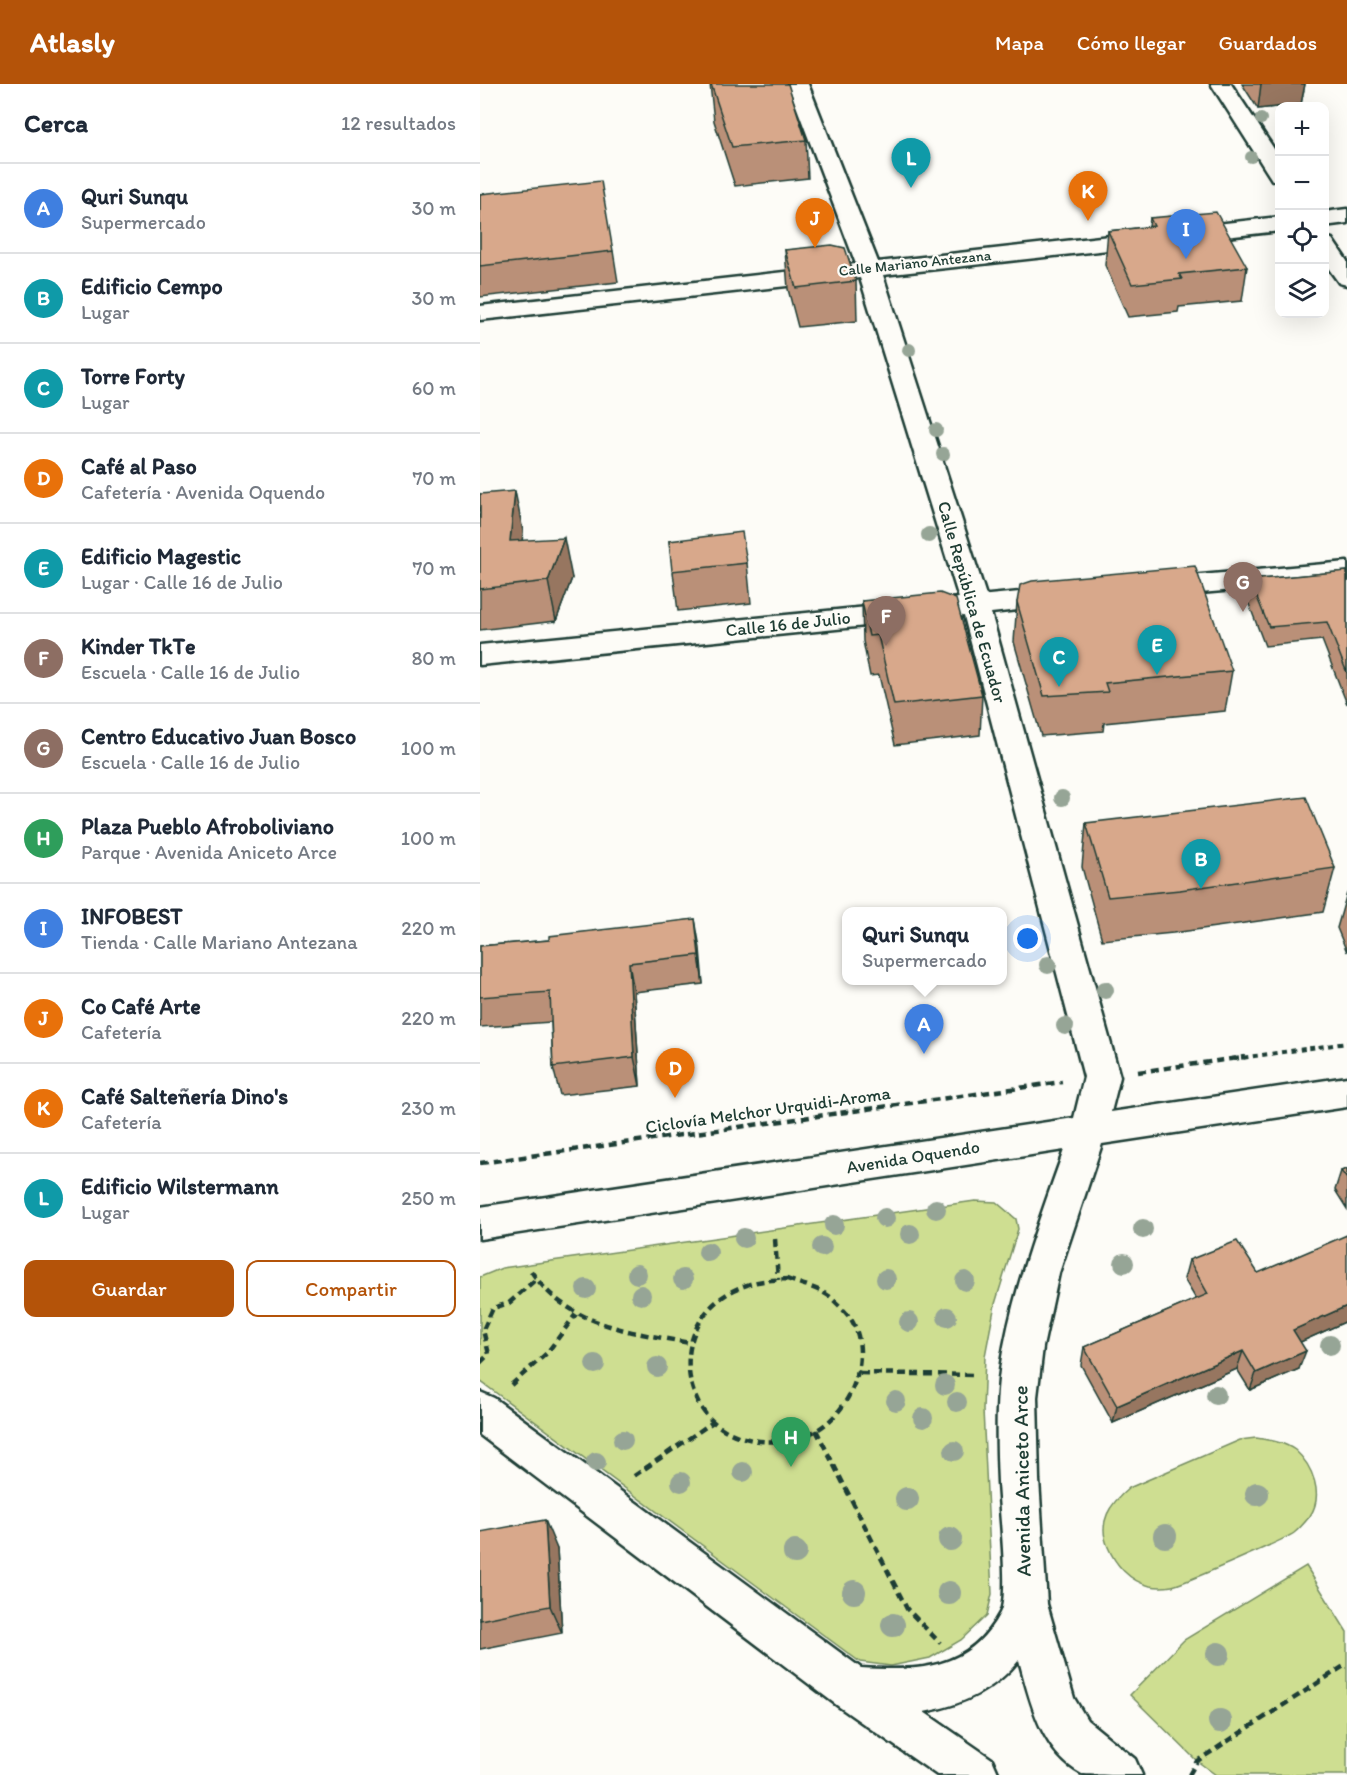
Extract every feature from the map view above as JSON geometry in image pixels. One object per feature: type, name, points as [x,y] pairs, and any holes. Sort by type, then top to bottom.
[{"type":"main road","name":"Calle República de Ecuador","points":[[798,84],[869,268],[975,604],[1102,1077],[1089,1130]]},
{"type":"main road","points":[[1221,84],[1275,167]]},
{"type":"main road","points":[[1329,218],[1347,216]]},
{"type":"main road","name":"Calle Mariano Antezana","points":[[480,313],[1275,225]]},
{"type":"main road","points":[[1329,251],[1347,278]]},
{"type":"main road","points":[[1125,591],[1347,571]]},
{"type":"main road","name":"Calle 16 de Julio","points":[[480,655],[1090,594]]},
{"type":"main road","name":"Avenida Oquendo","points":[[480,1223],[1347,1092]]},
{"type":"main road","name":"Avenida Aniceto Arce","points":[[1089,1130],[1040,1273],[1023,1347],[1018,1387],[1018,1480],[1026,1604],[1054,1707],[1071,1736],[1119,1775]]},
{"type":"main road","points":[[494,1400],[854,1690],[976,1775]]},
{"type":"main road","points":[[854,1690],[909,1693],[954,1685],[984,1667],[1011,1636],[1026,1604]]},
{"type":"path","points":[[1136,1072],[1347,1043]]},
{"type":"path","name":"Ciclovía Melchor Urquidi-Aroma","points":[[480,1163],[1060,1082]]},
{"type":"path","points":[[775,1239],[778,1280]]},
{"type":"path","points":[[531,1271],[535,1280],[555,1302],[576,1314],[603,1324],[689,1343]]},
{"type":"path","points":[[480,1363],[489,1354],[483,1340],[482,1324],[493,1308],[509,1303],[535,1280]]},
{"type":"path","points":[[778,1280],[810,1284],[829,1295],[846,1310],[856,1329],[861,1351],[860,1374],[851,1396],[836,1416],[816,1430],[789,1440],[762,1443],[735,1436],[713,1422],[698,1406],[689,1386],[686,1364],[689,1343],[699,1322],[714,1303],[735,1289],[758,1281],[778,1280]]},
{"type":"path","points":[[494,1400],[560,1341],[576,1314]]},
{"type":"path","points":[[860,1374],[975,1375]]},
{"type":"path","points":[[632,1477],[713,1422]]},
{"type":"path","points":[[816,1430],[907,1609],[940,1643]]},
{"type":"path","points":[[1189,1775],[1197,1761],[1347,1664]]},
{"type":"green space","points":[[975,1201],[996,1202],[1016,1219],[1018,1229],[995,1304],[985,1356],[983,1410],[992,1594],[987,1615],[961,1640],[930,1658],[891,1666],[860,1662],[480,1381],[480,1277],[502,1268]]},
{"type":"green space","points":[[1256,1438],[1291,1447],[1307,1464],[1316,1490],[1314,1508],[1310,1516],[1287,1537],[1172,1586],[1150,1586],[1129,1576],[1111,1553],[1105,1538],[1107,1514],[1116,1500],[1129,1488],[1240,1440]]},
{"type":"green space","points":[[1306,1566],[1347,1632],[1347,1775],[1216,1775],[1197,1761],[1130,1695],[1184,1640]]},
{"type":"building","points":[[711,84],[788,84],[806,140],[732,147]]},
{"type":"building","points":[[601,181],[613,251],[480,266],[480,194]]},
{"type":"building","points":[[1216,212],[1247,267],[1179,274],[1182,279],[1132,284],[1108,231],[1154,226],[1150,218]]},
{"type":"building","points":[[832,245],[845,248],[856,281],[796,288],[785,250]]},
{"type":"building","points":[[515,491],[510,541],[564,538],[548,581],[480,589],[480,494]]},
{"type":"building","points":[[742,532],[747,563],[672,571],[669,541]]},
{"type":"building","points":[[1195,566],[1232,671],[1105,683],[1108,692],[1044,696],[1017,602],[1020,585],[1032,581]]},
{"type":"building","points":[[1347,571],[1347,673],[1327,622],[1269,627],[1250,580]]},
{"type":"building","points":[[940,593],[956,599],[982,695],[894,705],[878,635],[869,636],[862,601]]},
{"type":"building","points":[[1306,797],[1335,868],[1180,890],[1108,897],[1086,823]]},
{"type":"building","points":[[695,919],[699,955],[629,963],[634,1057],[553,1067],[550,992],[480,997],[480,946],[549,940],[549,936]]},
{"type":"building","points":[[1347,1169],[1347,1179],[1341,1171]]},
{"type":"building","points":[[1347,1235],[1347,1306],[1293,1330],[1306,1351],[1256,1373],[1243,1351],[1117,1406],[1084,1347],[1208,1294],[1189,1260],[1237,1241],[1258,1273]]},
{"type":"building","points":[[545,1520],[550,1606],[480,1620],[480,1532]]},
{"type":"place","name":"Edificio Wilstermann","points":[[911,188]]},
{"type":"place","name":"Café Salteñería Dino's","points":[[1088,221]]},
{"type":"place","name":"Co Café Arte","points":[[815,248]]},
{"type":"place","name":"INFOBEST","points":[[1186,259]]},
{"type":"place","name":"Centro Educativo Juan Bosco","points":[[1243,612]]},
{"type":"place","name":"Kinder TkTe","points":[[886,646]]},
{"type":"place","name":"Edificio Magestic","points":[[1157,675]]},
{"type":"place","name":"Torre Forty","points":[[1059,687]]},
{"type":"place","name":"Edificio Cempo","points":[[1201,889]]},
{"type":"place","name":"Quri Sunqu","points":[[924,1054]]},
{"type":"place","name":"Café al Paso","points":[[675,1098]]},
{"type":"place","name":"Plaza Pueblo Afroboliviano","points":[[791,1467]]}]
